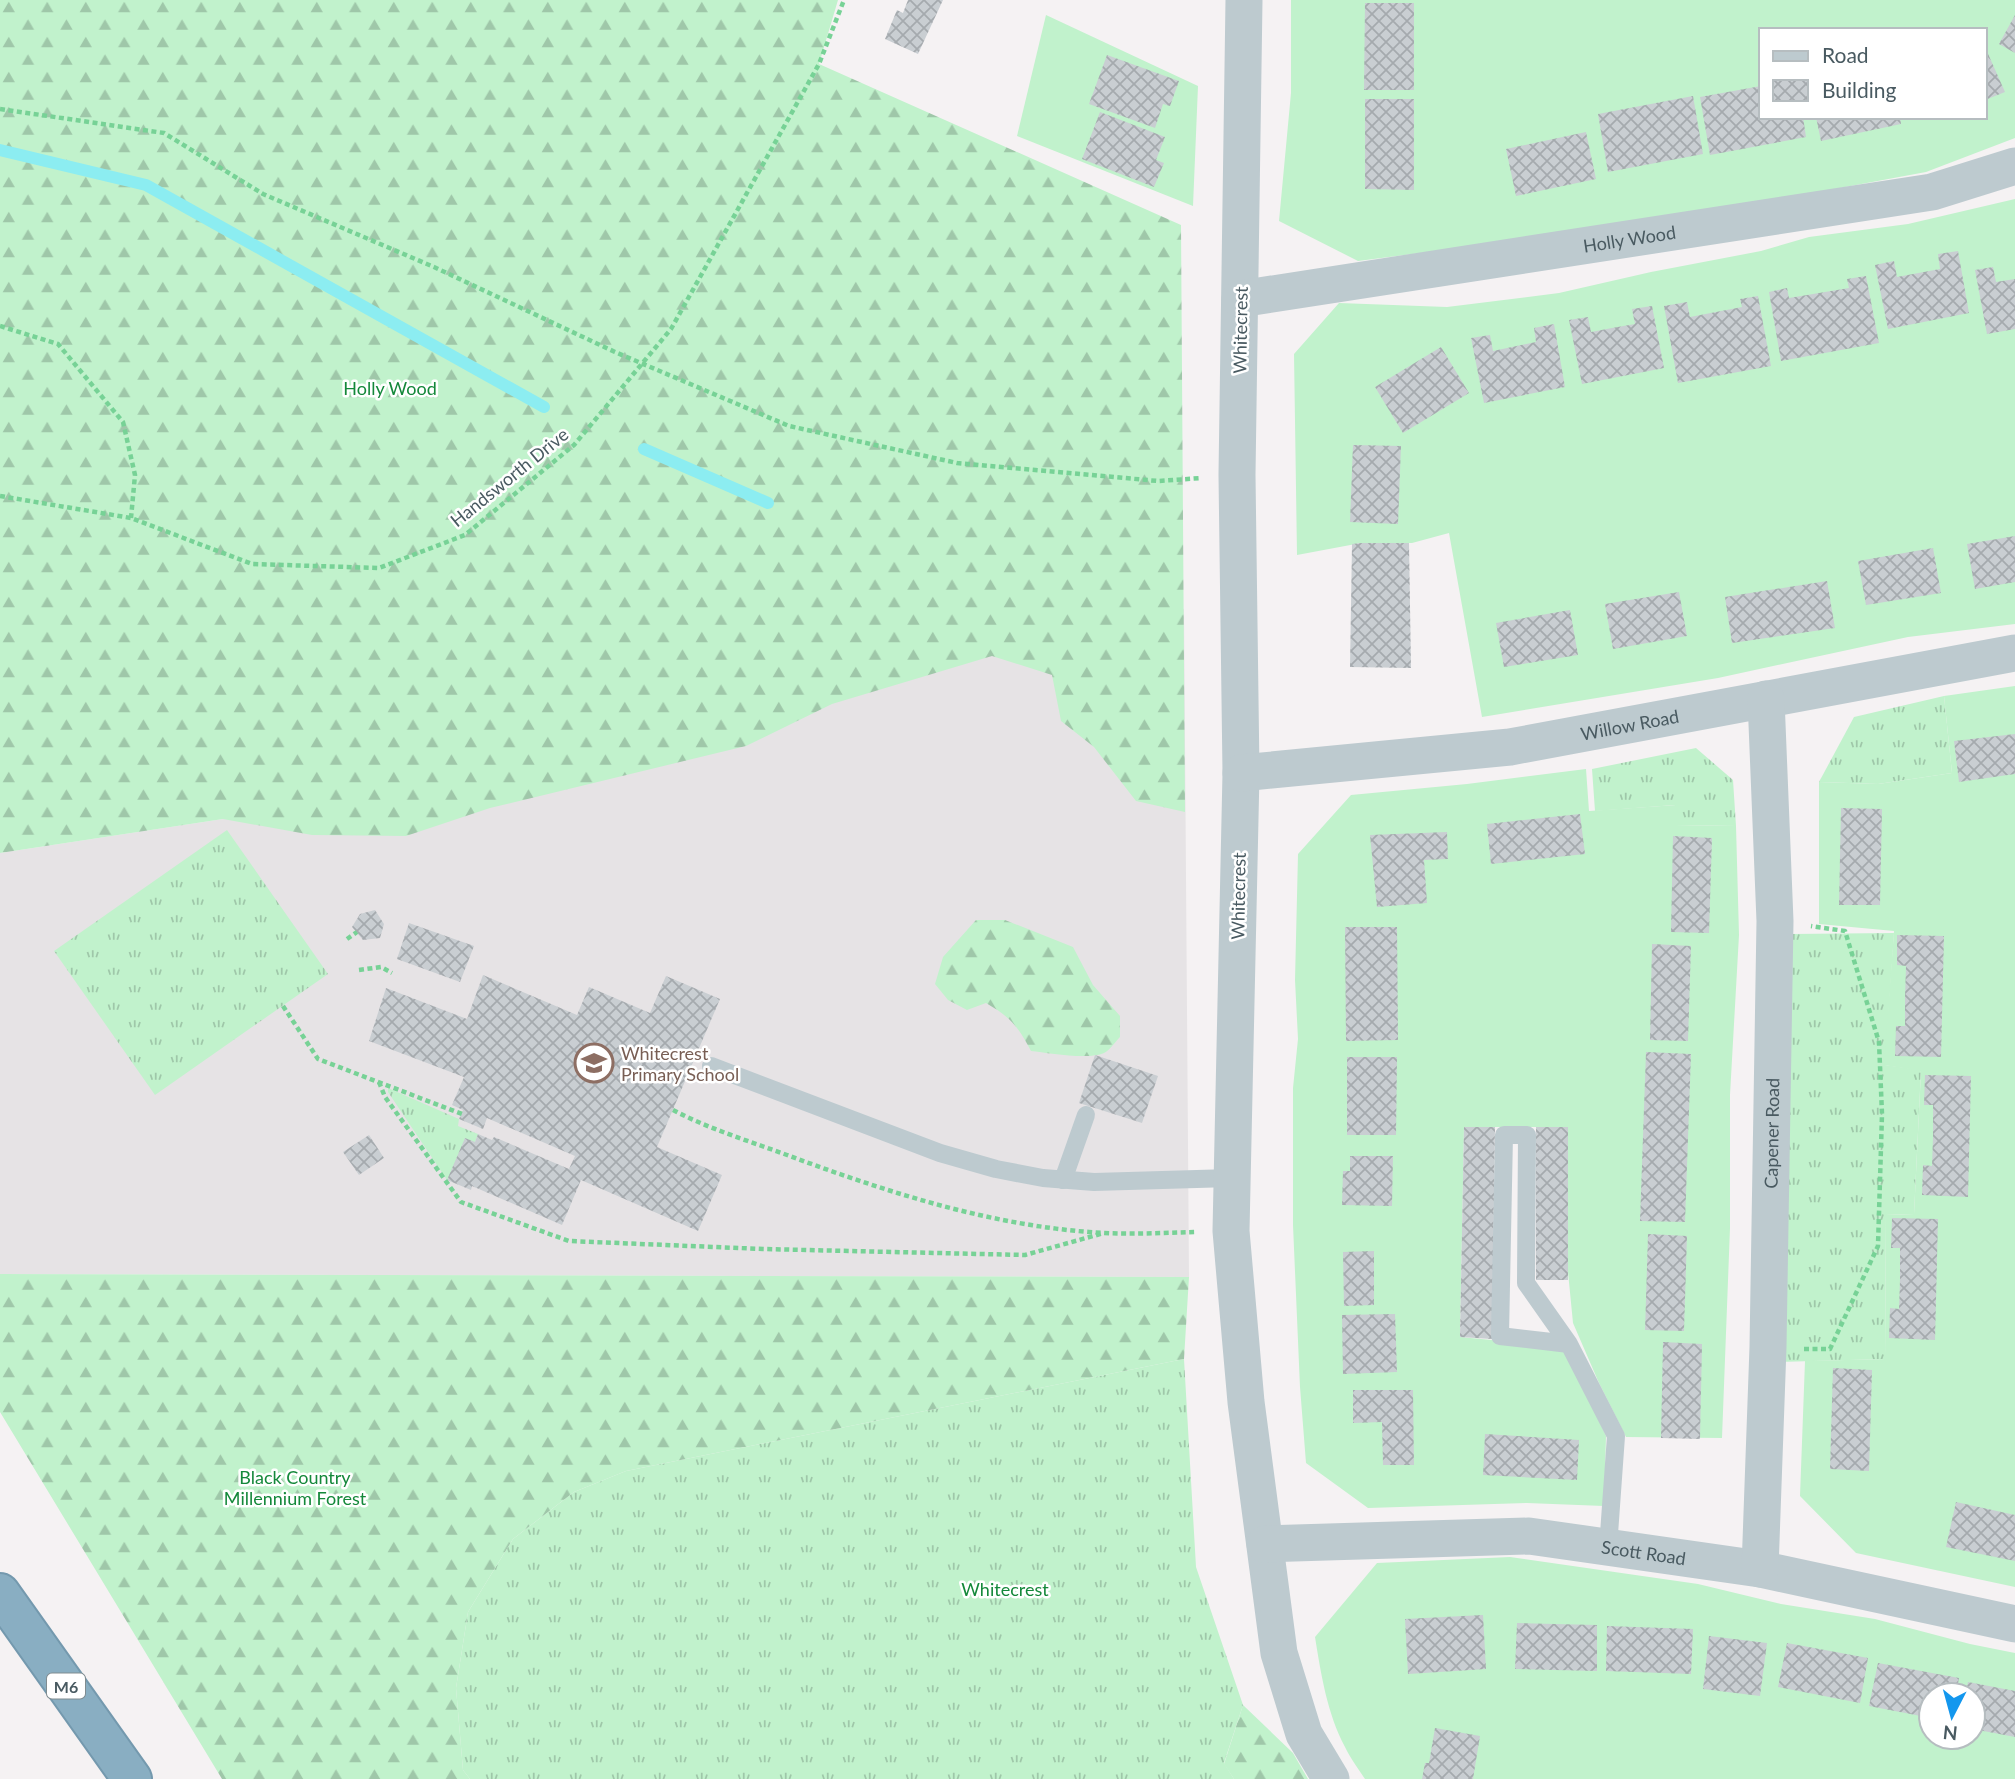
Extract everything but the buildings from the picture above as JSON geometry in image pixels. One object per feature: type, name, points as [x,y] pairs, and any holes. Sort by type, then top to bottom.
[{"type":"highway","name":"M6","points":[[0,1593],[132,1779]]},
{"type":"street","name":"Whitecrest","points":[[1244,0],[1237,475],[1241,773],[1231,1231],[1246,1402],[1279,1653],[1304,1734],[1331,1779]]},
{"type":"street","name":"Holly Wood","points":[[1240,299],[1932,192],[2015,166]]},
{"type":"street","name":"Willow Road","points":[[1241,773],[1510,747],[2015,653]]},
{"type":"street","name":"Capener Road","points":[[1760,1569],[1768,1348],[1776,921],[1766,699]]},
{"type":"street","name":"Scott Road","points":[[1265,1544],[1529,1536],[1760,1569],[2015,1624]]},
{"type":"lane","points":[[711,1066],[940,1153],[996,1169],[1063,1180],[1111,1182],[1231,1178]]},
{"type":"lane","points":[[1063,1180],[1086,1115]]},
{"type":"lane","points":[[1569,1344],[1500,1336],[1504,1135],[1527,1135],[1526,1283],[1569,1344],[1616,1436],[1608,1548]]},
{"type":"path","name":"Handsworth Drive","points":[[0,496],[131,518],[252,565],[379,568],[465,535],[574,445],[671,329],[819,64],[844,0]]},
{"type":"path","points":[[0,109],[164,133],[262,194],[434,267],[642,363],[789,426],[957,463],[1158,481]]},
{"type":"path","points":[[0,326],[58,344],[123,422],[135,475],[131,518]]},
{"type":"path","points":[[1768,1348],[1830,1349],[1878,1246],[1882,1114],[1880,1042],[1845,931],[1776,921]]},
{"type":"path","points":[[347,939],[357,932]]},
{"type":"path","points":[[359,970],[381,967],[392,973]]},
{"type":"path","points":[[283,1006],[318,1059],[462,1114]]},
{"type":"path","points":[[379,1082],[385,1097],[461,1202],[569,1241],[1025,1255],[1104,1233]]},
{"type":"path","points":[[673,1110],[822,1168],[941,1206],[1012,1223],[1104,1233],[1231,1231]]},
{"type":"shaded area","name":"Whitecrest Primary School","points":[[1184,609],[1189,1277],[0,1274],[0,853],[223,819]]},
{"type":"green space","name":"Holly Wood","points":[[0,0],[838,0],[819,64],[1181,225],[1185,812],[1136,801],[1094,747],[1061,721],[1052,675],[992,656],[832,704],[746,746],[490,808],[406,836],[312,835],[223,819],[0,853]]},
{"type":"green space","points":[[1291,0],[2015,0],[2015,138],[1926,172],[1765,202],[1506,242],[1358,261],[1279,221],[1291,93]]},
{"type":"green space","points":[[1046,15],[1198,86],[1193,206],[1017,136]]},
{"type":"green space","points":[[2015,199],[2015,624],[1908,637],[1718,678],[1482,717],[1449,533],[1412,543],[1361,543],[1297,555],[1294,354],[1339,303],[1447,307],[1559,293],[1761,251],[1809,237],[1908,224]]},
{"type":"green space","points":[[2015,686],[2015,1587],[1856,1553],[1800,1496],[1805,1361],[1885,1359],[1886,1215],[1914,1214],[1921,1071],[1884,1065],[1894,931],[1819,924],[1819,782],[1878,784],[1952,773],[1944,696]]},
{"type":"green space","points":[[1944,696],[1952,773],[1878,784],[1819,782],[1854,717]]},
{"type":"green space","points":[[1696,748],[1733,780],[1736,826],[1676,825],[1675,805],[1595,811],[1592,769]]},
{"type":"green space","points":[[1586,769],[1589,811],[1676,805],[1676,825],[1736,826],[1739,935],[1730,1095],[1730,1228],[1722,1438],[1626,1437],[1599,1383],[1573,1323],[1568,1272],[1568,1127],[1464,1127],[1460,1337],[1564,1347],[1606,1436],[1604,1506],[1527,1503],[1368,1508],[1306,1463],[1293,1225],[1293,1088],[1298,1039],[1295,980],[1298,854],[1351,795]]},
{"type":"green space","points":[[227,830],[328,974],[155,1095],[54,951]]},
{"type":"green space","points":[[976,920],[1005,920],[1073,947],[1093,985],[1120,1016],[1120,1037],[1104,1053],[1097,1055],[1031,1051],[1013,1023],[986,1003],[967,1010],[948,1000],[935,984],[943,957]]},
{"type":"green space","points":[[1894,933],[1885,1065],[1921,1070],[1914,1214],[1886,1215],[1885,1359],[1778,1362],[1790,934]]},
{"type":"green space","points":[[388,1088],[459,1119],[458,1126],[478,1134],[447,1180],[388,1092]]},
{"type":"green space","name":"Black Country Millennium Forest","points":[[0,1274],[1189,1277],[1184,1359],[626,1471],[574,1492],[513,1539],[468,1612],[456,1688],[463,1770],[470,1779],[222,1779],[0,1412]]},
{"type":"green space","name":"Whitecrest","points":[[1184,1359],[1196,1567],[1243,1705],[1224,1763],[1234,1779],[470,1779],[463,1770],[456,1688],[468,1612],[513,1539],[574,1492],[626,1471]]},
{"type":"green space","points":[[1510,1557],[1698,1584],[1781,1604],[1875,1619],[2015,1653],[2015,1779],[1365,1779],[1347,1751],[1329,1707],[1315,1637],[1377,1563]]},
{"type":"green space","points":[[1243,1705],[1293,1753],[1308,1779],[1234,1779],[1224,1764]]},
{"type":"waterway","points":[[0,150],[146,185],[544,407]]},
{"type":"waterway","points":[[644,449],[768,503]]},
{"type":"place","name":"Whitecrest Primary School","points":[[594,1063]]}]
